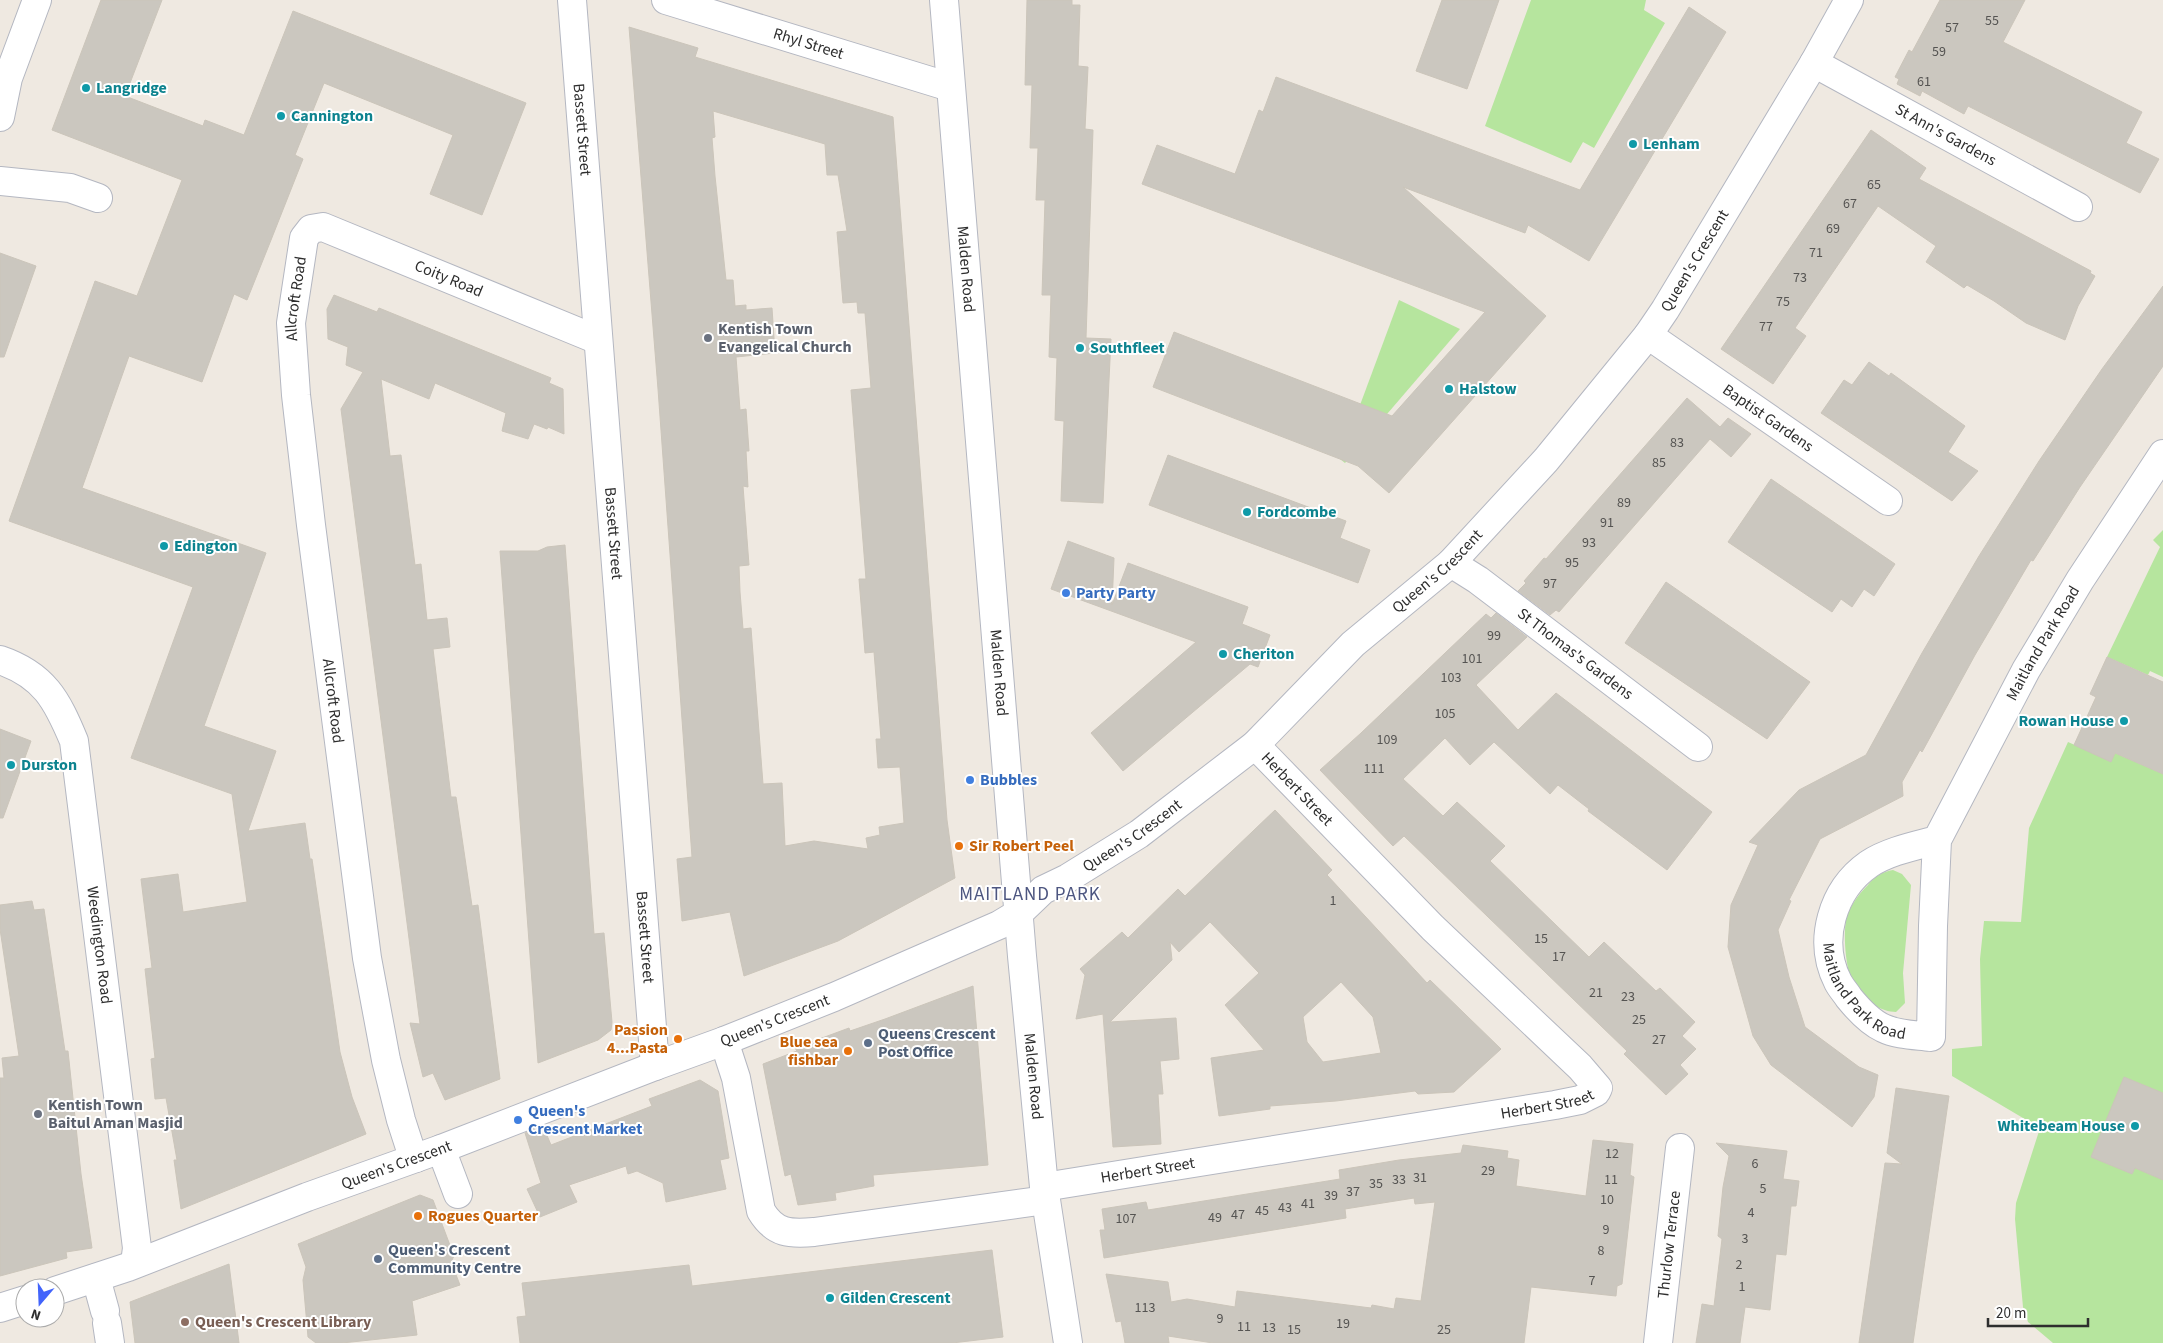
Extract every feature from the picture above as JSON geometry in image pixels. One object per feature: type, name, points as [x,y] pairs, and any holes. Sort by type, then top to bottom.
[{"type":"street","points":[[0,117],[8,78],[37,0]]},
{"type":"street","name":"Bassett Street","points":[[572,0],[655,1066]]},
{"type":"street","name":"Rhyl Street","points":[[666,0],[950,87]]},
{"type":"street","name":"Malden Road","points":[[944,0],[1018,913],[1045,1194],[1068,1343]]},
{"type":"street","name":"Queen's Crescent","points":[[65,1288],[96,1278],[306,1197],[441,1149],[724,1041],[974,936],[999,925],[1018,913],[1042,890],[1068,878],[1138,834],[1255,745],[1353,644],[1451,563],[1546,460],[1648,336],[1814,63],[1848,0]]},
{"type":"street","name":"St Ann's Gardens","points":[[1814,63],[2078,207]]},
{"type":"street","points":[[0,181],[70,188],[98,198]]},
{"type":"street","name":"Coity Road","points":[[304,238],[311,229],[323,228],[598,340]]},
{"type":"street","name":"Allcroft Road","points":[[304,238],[291,323],[293,357],[338,743],[375,998],[386,1060],[401,1120],[411,1151],[416,1158]]},
{"type":"street","name":"Baptist Gardens","points":[[1648,336],[1888,501]]},
{"type":"street","name":"Maitland Park Road","points":[[1938,840],[1898,851],[1870,864],[1850,881],[1836,903],[1828,934],[1830,958],[1838,983],[1858,1010],[1883,1028],[1932,1037],[1933,926],[1938,840],[2026,670],[2080,580],[2163,454]]},
{"type":"street","name":"St Thomas's Gardens","points":[[1451,563],[1486,586],[1698,747]]},
{"type":"street","name":"Weedington Road","points":[[0,660],[34,677],[48,692],[60,708],[74,741],[137,1248],[135,1263]]},
{"type":"street","name":"Herbert Street","points":[[1045,1194],[1555,1106],[1580,1100],[1596,1092],[1598,1088],[1596,1083],[1580,1067],[1433,928],[1255,745]]},
{"type":"street","points":[[724,1041],[736,1078],[761,1212],[767,1222],[784,1232],[814,1232],[1045,1194]]},
{"type":"street","name":"Thurlow Terrace","points":[[1658,1343],[1680,1148]]},
{"type":"street","points":[[441,1149],[458,1194]]},
{"type":"street","points":[[96,1278],[107,1326]]},
{"type":"street","points":[[0,1308],[15,1303]]},
{"type":"green space","points":[[1531,0],[1646,0],[1644,10],[1665,23],[1594,148],[1583,142],[1571,163],[1485,126]]},
{"type":"green space","points":[[1399,300],[1460,329],[1345,463],[1340,459]]},
{"type":"green space","points":[[2163,530],[2163,677],[2150,671],[2148,675],[2107,657],[2160,547],[2153,540]]},
{"type":"green space","points":[[2068,742],[2111,761],[2115,753],[2161,773],[2163,769],[2163,1343],[2053,1343],[2028,1322],[2023,1307],[2015,1219],[2016,1203],[2040,1128],[1952,1076],[1952,1049],[1982,1046],[1980,959],[1984,921],[2021,922],[2029,828]]},
{"type":"green space","points":[[1893,870],[1902,874],[1911,885],[1903,973],[1905,1003],[1896,1012],[1873,1005],[1858,993],[1849,974],[1845,936],[1847,915],[1857,897],[1876,877]]},
{"type":"building","points":[[101,0],[162,0],[125,96],[203,126],[205,120],[244,135],[293,11],[526,103],[482,215],[430,194],[453,135],[324,83],[295,155],[303,159],[247,300],[234,294],[202,382],[129,356],[82,488],[266,553],[204,726],[276,751],[248,831],[305,823],[340,1052],[352,1097],[366,1134],[181,1209],[174,1160],[177,1160],[166,1098],[155,1099],[151,1059],[155,1058],[145,969],[152,968],[141,879],[178,874],[183,912],[247,902],[232,794],[131,758],[193,587],[9,521],[95,281],[137,296],[182,180],[52,130]]},
{"type":"building","points":[[1027,0],[1072,0],[1072,5],[1080,5],[1078,66],[1088,67],[1085,129],[1093,130],[1086,338],[1111,339],[1103,503],[1061,501],[1064,421],[1055,420],[1057,358],[1049,357],[1051,295],[1042,295],[1045,200],[1036,200],[1038,148],[1030,148],[1032,85],[1025,85]]},
{"type":"building","points":[[1442,0],[1499,0],[1467,89],[1416,71]]},
{"type":"building","points":[[1940,0],[2025,0],[2003,42],[2142,112],[2126,143],[2159,159],[2140,193],[1968,106],[1964,114],[1922,91],[1920,96],[1897,84],[1899,79],[1895,77],[1909,50],[1912,52]]},
{"type":"building","points":[[1689,7],[1726,32],[1589,261],[1528,225],[1525,233],[1403,187],[1546,316],[1389,493],[1358,466],[1153,387],[1174,332],[1392,416],[1485,312],[1142,184],[1157,145],[1235,174],[1259,110],[1263,112],[1276,77],[1580,190]]},
{"type":"building","points":[[629,27],[698,48],[695,57],[893,117],[947,820],[955,878],[838,941],[744,976],[730,912],[682,921],[677,859],[692,857],[658,389]],"holes":[[[713,111],[825,144],[827,175],[838,175],[847,231],[837,232],[843,303],[857,302],[858,313],[865,313],[871,388],[851,390],[866,579],[859,579],[865,653],[874,652],[881,739],[876,739],[878,768],[900,767],[904,823],[879,827],[880,835],[866,838],[868,849],[814,841],[785,846],[782,783],[763,784],[751,628],[743,629],[740,592],[739,566],[749,565],[743,486],[748,487],[746,451],[749,451],[746,409],[740,410],[736,357],[775,353],[772,308],[746,310],[746,305],[735,306],[733,280],[726,280],[712,138],[715,137]]]},
{"type":"building","points":[[1871,130],[1926,168],[1919,179],[2091,271],[2090,273],[2095,276],[2078,306],[2065,340],[2026,323],[1967,285],[1964,288],[1926,262],[1936,246],[1878,206],[1795,328],[1806,336],[1773,384],[1721,349]]},
{"type":"building","points":[[0,253],[36,266],[4,357],[0,357]]},
{"type":"building","points":[[2163,286],[2163,366],[2080,487],[2033,561],[2031,560],[1975,655],[1922,752],[1920,750],[1902,782],[1903,796],[1820,839],[1789,900],[1791,901],[1778,930],[1789,977],[1805,1027],[1859,1067],[1878,1075],[1874,1097],[1852,1127],[1771,1065],[1753,1036],[1728,947],[1731,905],[1758,845],[1749,842],[1799,790],[1866,755],[1922,653],[1979,556],[2039,461],[2102,369]]},
{"type":"building","points":[[334,295],[377,312],[379,308],[551,378],[549,383],[563,389],[564,434],[548,427],[547,429],[534,424],[528,439],[502,431],[506,413],[435,383],[429,399],[381,379],[390,456],[401,455],[415,565],[421,564],[427,620],[447,618],[450,647],[433,649],[451,797],[456,797],[472,906],[478,905],[500,1079],[445,1100],[433,1073],[423,1077],[410,1023],[420,1024],[341,409],[363,372],[346,365],[348,347],[328,339],[327,309]]},
{"type":"building","points":[[1869,362],[1889,376],[1891,373],[1965,426],[1948,452],[1978,471],[1952,501],[1821,413],[1844,380],[1852,385]]},
{"type":"building","points":[[1687,398],[1720,427],[1728,418],[1751,434],[1731,457],[1710,439],[1559,612],[1556,610],[1550,615],[1518,591],[1526,583],[1524,581],[1544,558],[1546,559]]},
{"type":"building","name":"Fordcombe","points":[[1168,455],[1346,521],[1340,538],[1370,550],[1358,583],[1149,505]]},
{"type":"building","points":[[1771,479],[1895,564],[1874,596],[1864,589],[1852,607],[1841,599],[1832,612],[1728,542]]},
{"type":"building","name":"Cheriton","points":[[1068,541],[1114,558],[1112,605],[1128,563],[1248,607],[1242,624],[1270,635],[1258,667],[1250,664],[1123,771],[1091,733],[1196,642],[1051,589]]},
{"type":"building","points":[[565,545],[594,934],[604,933],[612,1022],[611,1030],[598,1040],[538,1063],[500,551],[538,551],[547,547]]},
{"type":"building","points":[[1666,582],[1810,682],[1767,739],[1625,643]]},
{"type":"building","points":[[1496,613],[1527,637],[1476,685],[1518,730],[1556,693],[1712,812],[1667,870],[1588,811],[1589,809],[1558,785],[1550,794],[1494,742],[1470,765],[1445,738],[1403,779],[1443,816],[1457,802],[1505,846],[1490,861],[1589,957],[1604,942],[1656,991],[1660,988],[1695,1022],[1682,1036],[1696,1049],[1680,1065],[1688,1074],[1666,1095],[1624,1054],[1627,1051],[1404,836],[1393,846],[1320,770],[1486,614],[1491,618]]},
{"type":"building","name":"Rowan House","points":[[2107,657],[2163,682],[2163,774],[2115,753],[2111,762],[2074,745],[2096,697],[2090,694]]},
{"type":"building","name":"Durston","points":[[0,729],[31,741],[3,818],[0,818]]},
{"type":"building","points":[[1275,810],[1332,870],[1327,875],[1427,983],[1430,980],[1501,1049],[1454,1092],[1418,1094],[1415,1091],[1336,1101],[1270,1106],[1270,1109],[1219,1116],[1211,1058],[1264,1050],[1225,1005],[1259,973],[1210,922],[1179,952],[1170,942],[1172,960],[1110,1022],[1176,1018],[1179,1059],[1160,1061],[1163,1094],[1158,1094],[1161,1144],[1113,1147],[1103,1014],[1076,1019],[1085,975],[1080,969],[1122,932],[1128,938],[1178,889],[1185,896]],"holes":[[[1341,982],[1373,1017],[1381,1053],[1323,1062],[1307,1042],[1303,1017]]]},
{"type":"building","points":[[32,901],[34,910],[44,909],[65,1051],[68,1051],[81,1174],[92,1248],[66,1252],[67,1258],[0,1276],[0,1078],[4,1078],[2,1058],[19,1056],[0,929],[0,905]]},
{"type":"building","points":[[973,986],[988,1165],[873,1175],[874,1186],[835,1193],[836,1200],[798,1205],[791,1174],[785,1176],[763,1064],[797,1051],[795,1048],[849,1028],[850,1031],[885,1019]]},
{"type":"building","name":"Whitebeam House","points":[[2124,1077],[2163,1093],[2163,1180],[2135,1168],[2132,1174],[2091,1157]]},
{"type":"building","points":[[700,1080],[718,1091],[729,1158],[720,1160],[726,1189],[666,1202],[663,1183],[637,1171],[628,1174],[626,1166],[569,1185],[577,1202],[540,1217],[527,1189],[541,1183],[525,1133],[543,1126],[551,1145],[652,1106],[649,1099]]},
{"type":"building","points":[[1896,1088],[1949,1096],[1913,1343],[1859,1343],[1885,1163],[1902,1164],[1887,1153]]},
{"type":"building","points":[[1593,1140],[1633,1144],[1630,1175],[1634,1177],[1622,1284],[1617,1286],[1616,1296],[1531,1287],[1524,1343],[1213,1343],[1168,1336],[1169,1343],[1125,1343],[1121,1321],[1116,1322],[1106,1274],[1168,1282],[1171,1302],[1187,1299],[1235,1307],[1237,1291],[1371,1308],[1372,1305],[1394,1309],[1396,1298],[1421,1301],[1435,1202],[1415,1204],[1414,1198],[1345,1209],[1346,1218],[1104,1258],[1100,1230],[1105,1230],[1102,1209],[1146,1202],[1148,1210],[1340,1179],[1339,1170],[1399,1160],[1461,1153],[1463,1145],[1508,1151],[1507,1158],[1519,1160],[1516,1186],[1586,1196]]},
{"type":"building","points":[[1716,1143],[1787,1151],[1783,1179],[1799,1181],[1796,1206],[1791,1206],[1786,1255],[1776,1254],[1770,1310],[1745,1307],[1740,1343],[1696,1343],[1702,1304],[1714,1306],[1722,1239],[1718,1236],[1723,1187],[1729,1156]]},
{"type":"building","name":"Queen's Crescent Community Centre","points":[[420,1195],[433,1200],[454,1256],[451,1262],[460,1285],[412,1301],[417,1335],[342,1343],[316,1343],[308,1337],[303,1280],[306,1267],[298,1244]]},
{"type":"building","name":"Gilden Crescent","points":[[992,1250],[1003,1337],[952,1343],[520,1343],[517,1317],[526,1316],[522,1283],[689,1265],[692,1286]]},
{"type":"building","name":"Queen's Crescent Library","points":[[229,1264],[239,1343],[135,1343],[130,1302]]},
{"type":"place","name":"Langridge","points":[[86,88]]},
{"type":"place","name":"Cannington","points":[[281,116]]},
{"type":"place","name":"Lenham","points":[[1633,144]]},
{"type":"place","name":"Kentish Town Evangelical Church","points":[[708,338]]},
{"type":"place","name":"Southfleet","points":[[1080,348]]},
{"type":"place","name":"Halstow","points":[[1449,389]]},
{"type":"place","name":"Fordcombe","points":[[1247,512]]},
{"type":"place","name":"Edington","points":[[164,546]]},
{"type":"place","name":"Party Party","points":[[1066,593]]},
{"type":"place","name":"Cheriton","points":[[1223,654]]},
{"type":"place","name":"Rowan House","points":[[2124,721]]},
{"type":"place","name":"Durston","points":[[11,765]]},
{"type":"place","name":"Bubbles","points":[[970,780]]},
{"type":"place","name":"Sir Robert Peel","points":[[959,846]]},
{"type":"place","name":"Passion 4...Pasta","points":[[678,1039]]},
{"type":"place","name":"Queens Crescent Post Office","points":[[868,1043]]},
{"type":"place","name":"Blue sea fishbar","points":[[848,1051]]},
{"type":"place","name":"Kentish Town Baitul Aman Masjid","points":[[38,1114]]},
{"type":"place","name":"Queen's Crescent Market","points":[[518,1120]]},
{"type":"place","name":"Whitebeam House","points":[[2135,1126]]},
{"type":"place","name":"Rogues Quarter","points":[[418,1216]]},
{"type":"place","name":"Queen's Crescent Community Centre","points":[[378,1259]]},
{"type":"place","name":"Gilden Crescent","points":[[830,1298]]},
{"type":"place","name":"Queen's Crescent Library","points":[[185,1322]]},
{"type":"district","name":"MAITLAND PARK","points":[[1030,894]]}]
